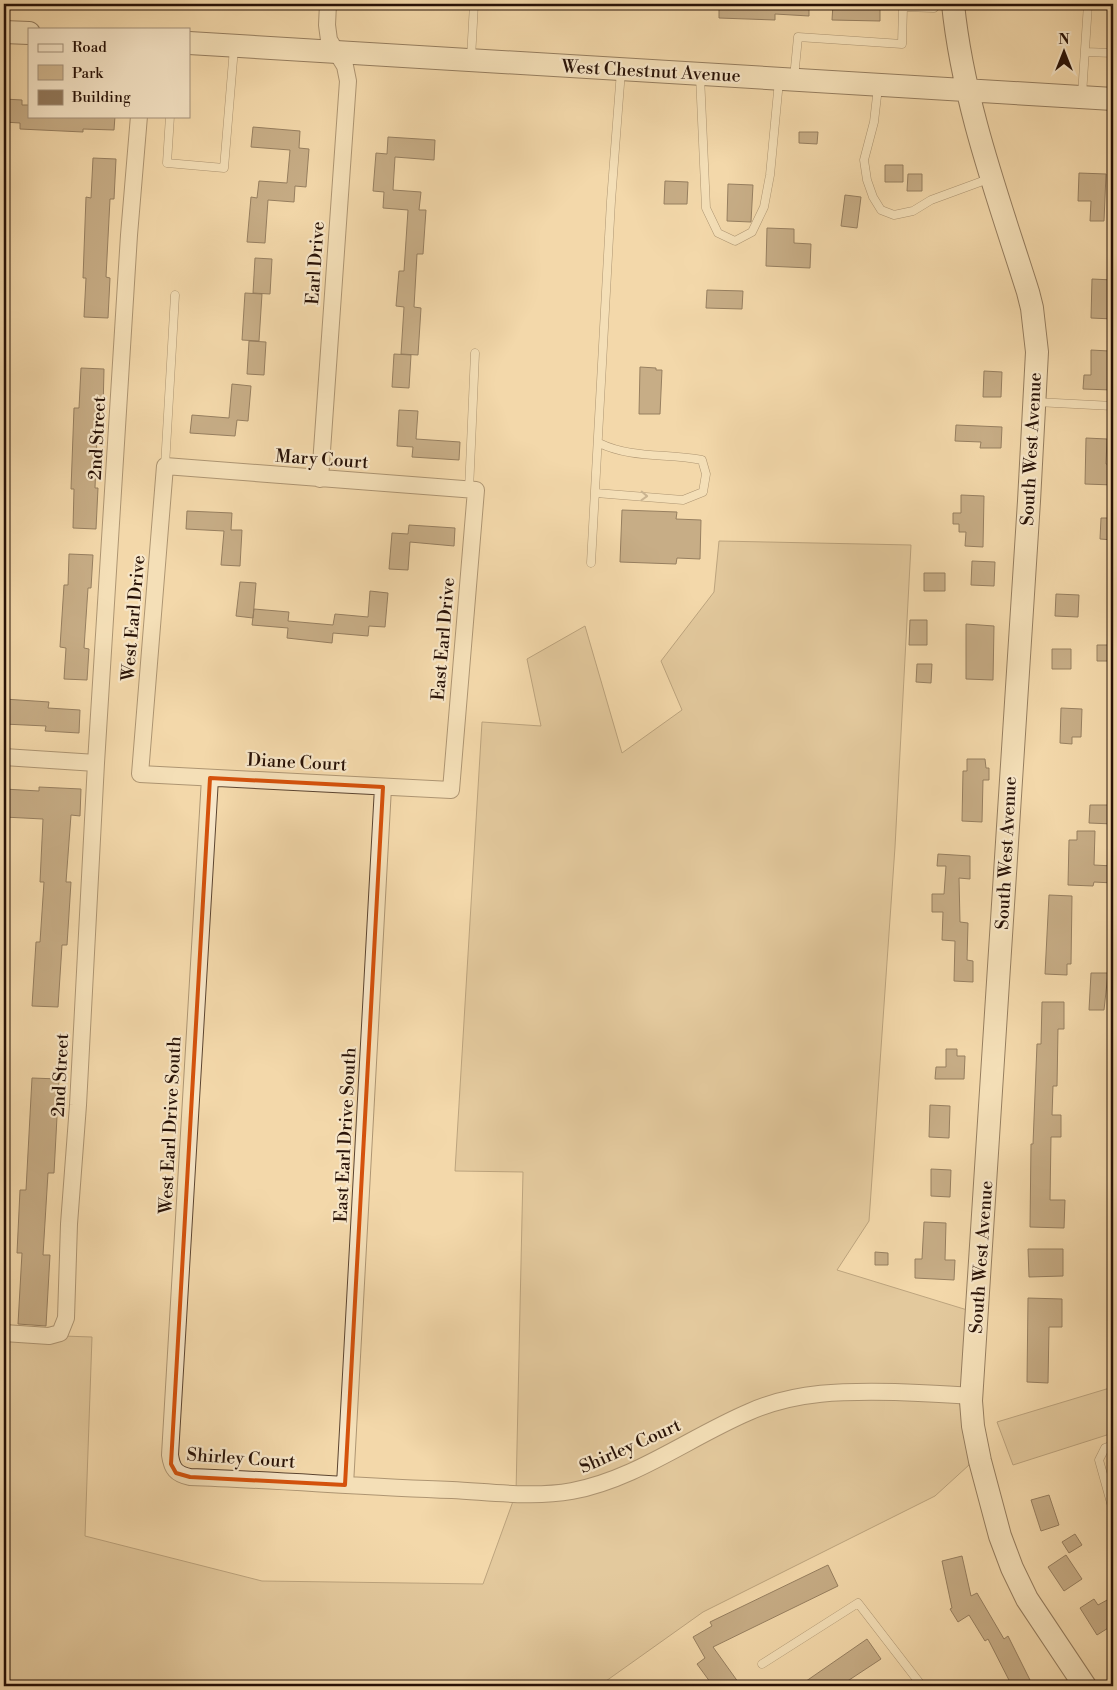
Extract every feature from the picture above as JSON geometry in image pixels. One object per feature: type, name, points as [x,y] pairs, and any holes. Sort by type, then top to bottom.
[{"type":"street","name":"Earl Drive","points":[[320,479],[348,81],[345,66],[330,40],[326,25],[328,4]]},
{"type":"street","name":"South West Avenue","points":[[953,4],[966,90],[1028,292],[1032,308],[1036,352],[1029,501],[972,1396],[974,1426],[980,1462],[1000,1536],[1012,1568],[1027,1599],[1085,1686]]},
{"type":"street","points":[[4,32],[28,33]]},
{"type":"street","name":"West Chestnut Avenue","points":[[190,43],[1113,99]]},
{"type":"street","name":"2nd Street","points":[[4,1333],[49,1336],[60,1333],[66,1318],[69,1224],[78,1105],[96,763],[129,235],[139,118]]},
{"type":"street","name":"Mary Court","points":[[165,466],[472,490]]},
{"type":"street","name":"West Earl Drive","points":[[140,774],[165,466]]},
{"type":"street","name":"East Earl Drive","points":[[451,790],[472,490]]},
{"type":"street","points":[[4,757],[96,763]]},
{"type":"street","name":"Diane Court","points":[[140,774],[451,790]]},
{"type":"street","name":"West Earl Drive South","points":[[176,1473],[171,1464],[170,1455],[210,778]]},
{"type":"street","name":"East Earl Drive South","points":[[345,1485],[383,787]]},
{"type":"street","name":"Shirley Court","points":[[176,1473],[190,1477],[345,1485],[540,1494],[566,1492],[614,1478],[652,1461],[750,1411],[797,1396],[865,1391],[972,1396]]},
{"type":"lane","points":[[471,60],[474,4]]},
{"type":"lane","points":[[700,74],[706,208],[718,233],[735,241],[752,232],[764,207],[786,79],[798,37],[902,44],[904,7],[934,8],[938,4]]},
{"type":"lane","points":[[1082,98],[1088,4]]},
{"type":"lane","points":[[170,118],[167,163],[224,168],[234,46]]},
{"type":"lane","points":[[1085,52],[1113,54]]},
{"type":"lane","points":[[591,563],[599,443],[610,201],[621,69]]},
{"type":"lane","points":[[878,85],[874,122],[864,160],[867,180],[873,197],[881,210],[894,215],[913,211],[931,200],[992,178]]},
{"type":"lane","points":[[165,466],[175,295]]},
{"type":"lane","points":[[472,490],[475,353]]},
{"type":"lane","points":[[1034,402],[1113,406]]},
{"type":"lane","points":[[596,493],[683,500],[703,492],[706,474],[702,460],[644,456],[612,450],[599,443]]},
{"type":"lane","points":[[1113,1445],[1105,1448],[1099,1460],[1113,1510]]},
{"type":"lane","points":[[762,1664],[858,1603],[922,1686]]},
{"type":"highlighted area","points":[[210,778],[383,787],[345,1485],[190,1477],[176,1473],[171,1464]]},
{"type":"green space","points":[[719,541],[911,545],[895,847],[869,1221],[837,1270],[977,1313],[969,1465],[935,1496],[703,1612],[599,1686],[4,1686],[4,1334],[92,1337],[85,1536],[262,1581],[483,1584],[516,1493],[523,1172],[455,1171],[482,722],[541,726],[527,659],[585,626],[622,753],[682,710],[661,661],[714,592]]},
{"type":"green space","points":[[1113,1387],[1113,1433],[1013,1465],[997,1422]]},
{"type":"building","points":[[719,4],[809,4],[809,16],[775,14],[775,20],[719,18]]},
{"type":"building","points":[[833,4],[880,4],[880,21],[832,20]]},
{"type":"building","points":[[4,99],[22,100],[22,105],[28,105],[28,118],[115,118],[114,130],[83,129],[83,132],[20,129],[20,123],[4,122]]},
{"type":"building","points":[[253,127],[300,131],[299,148],[309,149],[306,187],[295,186],[294,202],[268,200],[265,243],[247,242],[251,197],[257,198],[259,181],[287,183],[290,150],[251,147]]},
{"type":"building","points":[[799,132],[818,132],[817,144],[799,143]]},
{"type":"building","points":[[388,137],[435,140],[434,160],[395,157],[393,190],[421,192],[419,210],[426,210],[423,254],[417,254],[414,307],[421,308],[418,355],[401,354],[404,307],[396,306],[399,271],[404,271],[408,210],[383,208],[384,192],[373,191],[376,153],[387,154]]},
{"type":"building","points":[[93,158],[116,159],[114,199],[110,199],[106,277],[110,278],[108,318],[84,317],[86,278],[83,278],[86,197],[91,198]]},
{"type":"building","points":[[885,165],[903,165],[903,182],[885,182]]},
{"type":"building","points":[[1079,173],[1106,174],[1104,221],[1090,221],[1091,201],[1078,201]]},
{"type":"building","points":[[908,174],[922,174],[922,191],[907,191]]},
{"type":"building","points":[[665,181],[688,182],[687,204],[664,204]]},
{"type":"building","points":[[728,184],[753,185],[751,222],[727,221]]},
{"type":"building","points":[[845,195],[861,197],[857,228],[841,226]]},
{"type":"building","points":[[767,228],[794,229],[794,243],[811,244],[810,268],[766,266]]},
{"type":"building","points":[[255,258],[272,259],[270,294],[253,293]]},
{"type":"building","points":[[1092,279],[1113,280],[1113,319],[1091,318]]},
{"type":"building","points":[[707,290],[743,291],[742,309],[706,308]]},
{"type":"building","points":[[245,293],[262,294],[259,341],[242,340]]},
{"type":"building","points":[[249,341],[266,342],[264,375],[247,374]]},
{"type":"building","points":[[1091,350],[1109,351],[1109,359],[1113,359],[1112,390],[1083,389],[1084,375],[1091,375]]},
{"type":"building","points":[[394,354],[411,355],[409,388],[392,387]]},
{"type":"building","points":[[640,367],[662,370],[660,414],[639,414]]},
{"type":"building","points":[[81,368],[104,369],[103,410],[98,410],[95,488],[98,488],[96,529],[73,528],[74,489],[71,489],[74,408],[79,408]]},
{"type":"building","points":[[984,371],[1002,372],[1001,397],[983,397]]},
{"type":"building","points":[[232,384],[251,386],[248,421],[237,420],[235,436],[190,433],[192,415],[229,418]]},
{"type":"building","points":[[399,410],[418,411],[416,439],[460,442],[459,460],[412,457],[413,447],[397,446]]},
{"type":"building","points":[[956,425],[1002,427],[1001,448],[980,448],[981,442],[955,441]]},
{"type":"building","points":[[1086,438],[1107,439],[1106,464],[1113,465],[1113,485],[1085,484]]},
{"type":"building","points":[[961,495],[984,496],[983,547],[965,546],[966,532],[959,532],[959,524],[953,524],[953,513],[961,513]]},
{"type":"building","points":[[622,510],[677,512],[676,519],[701,520],[700,559],[677,558],[676,564],[620,562]]},
{"type":"building","points":[[187,511],[232,513],[231,530],[242,530],[240,566],[221,565],[224,531],[186,529]]},
{"type":"building","points":[[1101,518],[1113,518],[1113,540],[1100,539]]},
{"type":"building","points":[[409,525],[455,528],[454,546],[410,542],[408,570],[389,569],[392,533],[408,534]]},
{"type":"building","points":[[69,554],[93,555],[91,588],[88,588],[84,648],[89,649],[87,680],[64,679],[66,648],[60,647],[64,585],[68,585]]},
{"type":"building","points":[[972,561],[995,562],[994,586],[971,585]]},
{"type":"building","points":[[924,573],[945,573],[945,591],[924,591]]},
{"type":"building","points":[[240,582],[256,583],[253,618],[236,616]]},
{"type":"building","points":[[370,591],[388,593],[385,627],[369,626],[368,636],[333,633],[332,643],[287,638],[288,628],[252,625],[254,609],[289,612],[288,621],[333,625],[335,614],[368,617]]},
{"type":"building","points":[[1056,594],[1079,595],[1078,617],[1055,616]]},
{"type":"building","points":[[910,620],[927,620],[927,645],[909,645]]},
{"type":"building","points":[[966,624],[994,626],[993,680],[966,679]]},
{"type":"building","points":[[1097,645],[1113,645],[1113,661],[1097,661]]},
{"type":"building","points":[[1052,649],[1071,649],[1071,669],[1052,669]]},
{"type":"building","points":[[917,664],[932,664],[931,683],[916,682]]},
{"type":"building","points":[[4,699],[49,702],[48,708],[80,710],[79,733],[45,731],[46,726],[4,724]]},
{"type":"building","points":[[1061,708],[1082,709],[1081,737],[1072,737],[1072,744],[1060,743]]},
{"type":"building","points":[[967,759],[985,759],[986,768],[989,768],[989,780],[983,780],[982,822],[962,821],[963,771],[967,771]]},
{"type":"building","points":[[39,787],[81,789],[80,816],[71,815],[66,882],[71,882],[67,945],[62,945],[58,1007],[32,1006],[36,942],[40,942],[44,882],[40,882],[43,819],[4,817],[4,789],[39,791]]},
{"type":"building","points":[[1090,805],[1113,805],[1113,824],[1089,823]]},
{"type":"building","points":[[1077,831],[1095,831],[1094,865],[1113,866],[1113,883],[1094,882],[1093,886],[1068,885],[1069,840],[1077,840]]},
{"type":"building","points":[[938,854],[970,856],[970,879],[959,878],[960,922],[968,923],[967,960],[973,961],[973,982],[954,981],[955,941],[942,940],[943,912],[932,912],[932,894],[944,894],[946,866],[937,866]]},
{"type":"building","points":[[1049,895],[1072,896],[1071,964],[1067,964],[1067,975],[1045,974]]},
{"type":"building","points":[[1091,973],[1108,973],[1104,1010],[1089,1010]]},
{"type":"building","points":[[1042,1002],[1064,1002],[1064,1029],[1058,1029],[1057,1086],[1053,1086],[1052,1115],[1061,1115],[1061,1137],[1051,1137],[1050,1200],[1065,1200],[1064,1228],[1030,1227],[1031,1144],[1033,1144],[1037,1044],[1041,1044]]},
{"type":"building","points":[[946,1049],[957,1049],[957,1056],[965,1056],[964,1079],[935,1079],[936,1067],[946,1067]]},
{"type":"building","points":[[32,1078],[59,1079],[54,1173],[48,1173],[43,1255],[50,1255],[46,1326],[18,1324],[22,1253],[17,1253],[20,1190],[26,1190]]},
{"type":"building","points":[[930,1105],[950,1106],[949,1138],[929,1137]]},
{"type":"building","points":[[931,1169],[951,1170],[950,1197],[931,1196]]},
{"type":"building","points":[[924,1222],[946,1223],[945,1260],[955,1260],[954,1280],[915,1278],[915,1259],[922,1259]]},
{"type":"building","points":[[1028,1249],[1063,1249],[1063,1276],[1029,1277]]},
{"type":"building","points":[[875,1252],[888,1253],[888,1265],[875,1265]]},
{"type":"building","points":[[1028,1298],[1062,1299],[1062,1327],[1049,1327],[1048,1383],[1027,1382]]},
{"type":"building","points":[[1049,1495],[1059,1525],[1041,1531],[1031,1500]]},
{"type":"building","points":[[1075,1534],[1082,1545],[1069,1553],[1062,1542]]},
{"type":"building","points":[[1066,1555],[1082,1579],[1064,1591],[1048,1567]]},
{"type":"building","points":[[962,1556],[971,1596],[977,1593],[1004,1639],[1008,1636],[1033,1686],[1012,1686],[988,1639],[985,1641],[969,1615],[958,1622],[950,1609],[952,1608],[942,1561]]},
{"type":"building","points":[[828,1565],[838,1586],[713,1647],[741,1686],[713,1686],[697,1664],[705,1658],[693,1637],[712,1626],[710,1622]]},
{"type":"building","points":[[1094,1599],[1098,1605],[1109,1599],[1113,1607],[1113,1625],[1097,1635],[1080,1608]]},
{"type":"building","points":[[867,1639],[881,1659],[840,1686],[799,1686]]}]
